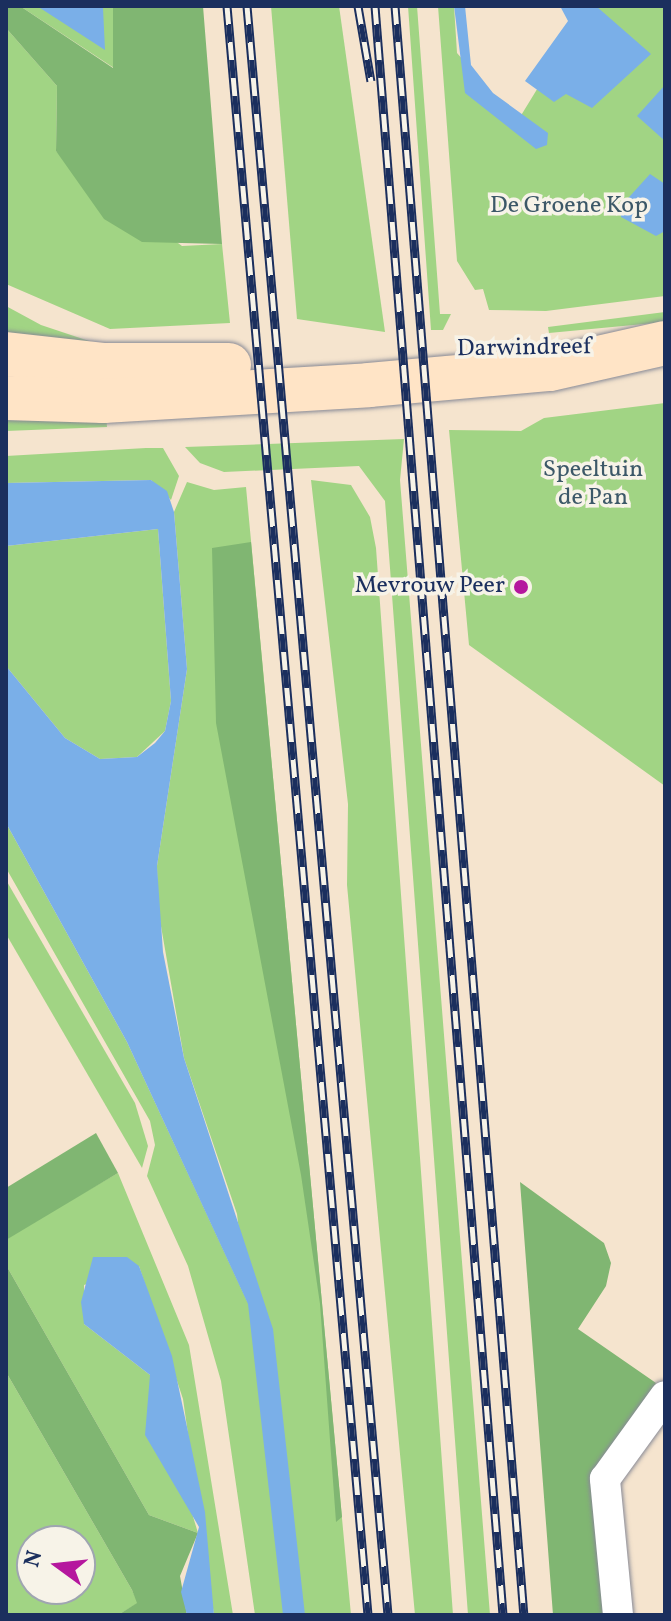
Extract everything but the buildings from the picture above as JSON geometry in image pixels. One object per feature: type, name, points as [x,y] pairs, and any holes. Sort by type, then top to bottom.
[{"type":"main road","points":[[618,349],[665,343]]},
{"type":"main road","name":"Darwindreef","points":[[6,354],[198,367],[551,344],[618,349]]},
{"type":"main road","name":"Darwindreef","points":[[6,398],[103,401],[369,385],[550,369],[618,349]]},
{"type":"street","points":[[618,1615],[605,1479],[665,1396]]},
{"type":"green space","points":[[6,6],[20,6],[113,68],[113,6],[203,6],[222,244],[142,242],[104,219],[56,151],[57,86],[6,28]]},
{"type":"green space","points":[[20,6],[113,6],[114,68]]},
{"type":"green space","points":[[271,6],[339,6],[385,332],[297,319]]},
{"type":"green space","points":[[408,6],[417,6],[440,314],[451,314],[443,330],[431,330]]},
{"type":"green space","name":"De Groene Kop","points":[[438,6],[454,6],[457,53],[517,122],[583,14],[573,6],[665,6],[665,296],[546,311],[489,310],[483,289],[475,290],[457,261]]},
{"type":"green space","points":[[6,28],[57,86],[56,151],[182,246],[222,244],[230,323],[110,329],[6,284]]},
{"type":"green space","points":[[6,306],[41,325],[110,348],[6,344]]},
{"type":"green space","points":[[665,312],[665,322],[549,333],[548,327]]},
{"type":"green space","name":"Speeltuin de Pan","points":[[665,403],[665,786],[469,645],[449,430],[521,431],[544,418]]},
{"type":"green space","points":[[6,414],[106,415],[107,427],[6,431]]},
{"type":"green space","points":[[404,439],[400,480],[490,1615],[468,1615],[385,501],[359,466],[224,472],[200,463],[185,447]]},
{"type":"green space","points":[[163,448],[179,476],[171,500],[151,480],[6,483],[6,456]]},
{"type":"green space","points":[[311,480],[351,485],[370,517],[376,548],[453,1615],[415,1615],[347,885],[348,804]]},
{"type":"green space","points":[[187,482],[214,490],[246,487],[351,1615],[255,1615],[221,1381],[188,1266],[147,1176],[155,1145],[150,1121],[6,868],[6,823],[127,1042],[247,1301],[237,1214],[184,1058],[158,909],[157,866],[187,669],[174,512]]},
{"type":"green space","points":[[158,529],[171,701],[165,731],[137,757],[100,759],[65,738],[6,666],[6,546]]},
{"type":"green space","points":[[251,542],[342,1517],[336,1522],[320,1304],[301,1175],[216,723],[212,548]]},
{"type":"green space","points":[[6,880],[135,1103],[148,1146],[142,1168],[6,934]]},
{"type":"green space","points":[[96,1133],[118,1173],[6,1240],[6,1188]]},
{"type":"green space","points":[[118,1173],[189,1345],[233,1615],[214,1615],[183,1399],[139,1266],[84,1285],[84,1324],[150,1375],[198,1533],[149,1515],[6,1265],[6,1240]]},
{"type":"green space","points":[[520,1182],[604,1243],[611,1263],[606,1286],[578,1329],[656,1383],[594,1472],[605,1615],[553,1615]]},
{"type":"green space","points":[[6,1265],[149,1515],[198,1533],[180,1576],[187,1615],[118,1615],[137,1603],[132,1590],[6,1372]]},
{"type":"green space","points":[[6,1372],[94,1525],[16,1525],[16,1605],[96,1605],[96,1528],[138,1603],[118,1615],[6,1615]]},
{"type":"water","points":[[37,6],[117,6],[103,8],[105,50]]},
{"type":"water","points":[[454,6],[465,6],[471,65],[493,93],[548,133],[547,145],[536,149],[465,93]]},
{"type":"water","points":[[560,6],[596,6],[651,54],[592,108],[566,94],[554,102],[525,81],[568,21]]},
{"type":"water","points":[[665,85],[665,141],[637,116]]},
{"type":"water","points":[[650,174],[665,184],[665,231],[656,236],[621,217],[621,206]]},
{"type":"water","points":[[151,480],[167,491],[174,512],[187,669],[157,866],[163,952],[184,1058],[273,1329],[305,1615],[283,1615],[248,1304],[127,1042],[6,823],[6,666],[65,738],[100,759],[137,757],[155,743],[165,731],[171,701],[158,529],[6,546],[6,483]]},
{"type":"water","points":[[93,1257],[127,1257],[139,1266],[172,1356],[205,1512],[214,1615],[187,1615],[181,1592],[199,1527],[145,1435],[150,1375],[84,1324],[81,1302]]},
{"type":"railway","points":[[227,6],[368,1615]]},
{"type":"railway","points":[[247,6],[388,1615]]},
{"type":"railway","points":[[358,6],[371,81]]},
{"type":"railway","points":[[375,6],[503,1615]]},
{"type":"railway","points":[[395,6],[524,1615]]},
{"type":"place","name":"Mevrouw Peer","points":[[521,587]]}]
